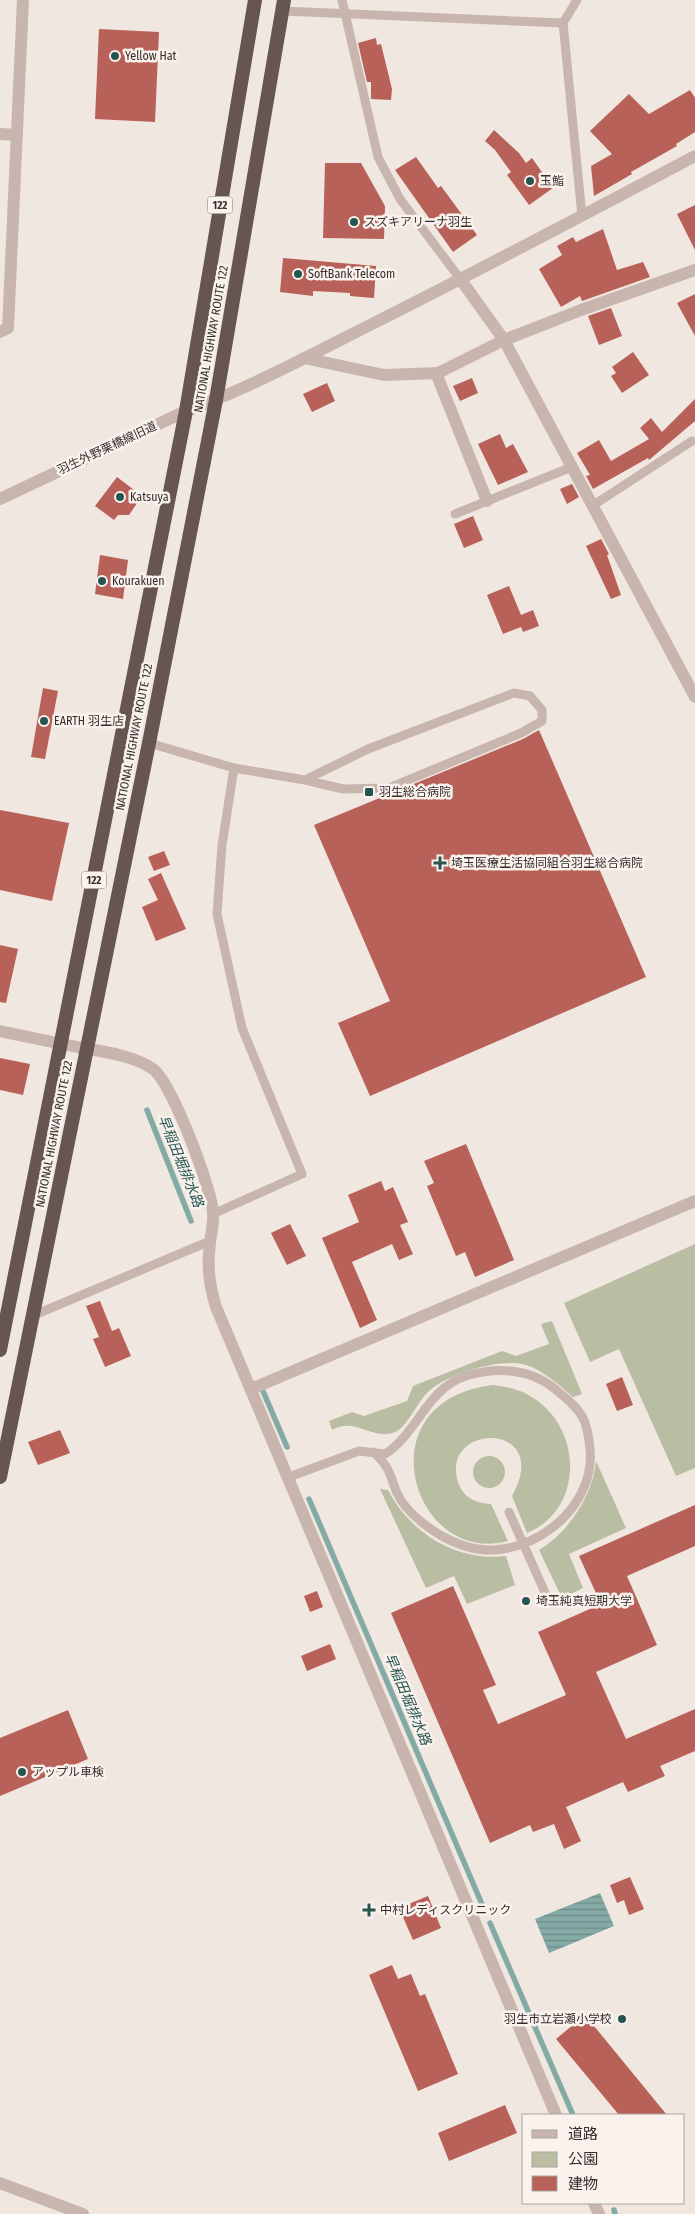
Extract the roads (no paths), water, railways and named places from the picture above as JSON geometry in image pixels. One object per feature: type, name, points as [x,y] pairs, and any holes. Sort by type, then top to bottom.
[{"type":"highway","name":"NATIONAL HIGHWAY ROUTE 122","points":[[0,1350],[186,411],[255,0]]},
{"type":"highway","name":"NATIONAL HIGHWAY ROUTE 122","points":[[0,1477],[149,743],[216,400],[283,6]]},
{"type":"street","points":[[0,332],[8,328],[23,0]]},
{"type":"street","points":[[0,134],[17,135]]},
{"type":"street","name":"羽生外野栗橋線旧道","points":[[0,499],[186,411],[216,400],[304,358],[460,280],[695,156]]},
{"type":"street","points":[[304,358],[384,375],[436,373],[504,340],[581,310],[695,270]]},
{"type":"street","points":[[460,280],[504,340],[695,697]]},
{"type":"street","points":[[436,373],[487,501]]},
{"type":"street","points":[[0,1031],[140,1061],[155,1070],[170,1091],[208,1185],[213,1214],[208,1270],[209,1287],[216,1307],[556,2114]]},
{"type":"street","points":[[251,1389],[695,1201]]},
{"type":"street","points":[[0,2183],[83,2214]]},
{"type":"lane","points":[[342,0],[378,157],[400,199],[460,280]]},
{"type":"lane","points":[[577,0],[563,23],[582,216]]},
{"type":"lane","points":[[283,6],[346,14],[563,23]]},
{"type":"lane","points":[[592,506],[692,441]]},
{"type":"lane","points":[[455,514],[572,467]]},
{"type":"lane","points":[[149,743],[234,768],[305,780],[343,789],[389,788],[521,733],[542,721],[542,710],[530,696],[514,693],[368,749],[305,780]]},
{"type":"lane","points":[[213,1214],[302,1174],[242,1028],[217,914],[222,845],[234,768]]},
{"type":"lane","points":[[32,1316],[210,1241]]},
{"type":"lane","points":[[289,1477],[359,1451],[373,1452],[385,1454],[392,1449],[429,1403],[446,1386],[463,1377],[503,1370],[529,1374],[550,1384],[568,1399],[582,1417],[589,1438],[590,1472],[580,1496],[570,1512],[554,1527],[535,1539],[522,1544],[492,1550],[474,1548],[454,1542],[439,1534],[409,1510],[398,1494],[385,1463],[373,1452]]},
{"type":"lane","points":[[509,1512],[547,1596]]},
{"type":"water","points":[[600,1893],[614,1926],[549,1953],[535,1919]]},
{"type":"waterway","name":"早稲田堀排水路","points":[[147,1110],[191,1221]]},
{"type":"waterway","name":"早稲田堀排水路","points":[[263,1391],[287,1447]]},
{"type":"waterway","name":"早稲田堀排水路","points":[[309,1499],[484,1909]]},
{"type":"waterway","name":"早稲田堀排水路","points":[[490,1923],[573,2114]]},
{"type":"waterway","name":"早稲田堀排水路","points":[[614,2210],[615,2214]]},
{"type":"place","name":"Yellow Hat","points":[[115,56]]},
{"type":"place","name":"玉鮨","points":[[530,181]]},
{"type":"place","name":"スズキアリーナ羽生","points":[[354,222]]},
{"type":"place","name":"SoftBank Telecom","points":[[298,274]]},
{"type":"place","name":"Katsuya","points":[[120,497]]},
{"type":"place","name":"Kourakuen","points":[[102,581]]},
{"type":"place","name":"EARTH 羽生店","points":[[44,721]]},
{"type":"place","name":"羽生総合病院","points":[[369,792]]},
{"type":"place","name":"埼玉医療生活協同組合羽生総合病院","points":[[440,863]]},
{"type":"place","name":"埼玉純真短期大学","points":[[526,1601]]},
{"type":"place","name":"アップル車検","points":[[22,1772]]},
{"type":"place","name":"中村レディスクリニック","points":[[369,1910]]},
{"type":"place","name":"羽生市立岩瀬小学校","points":[[622,2019]]}]
